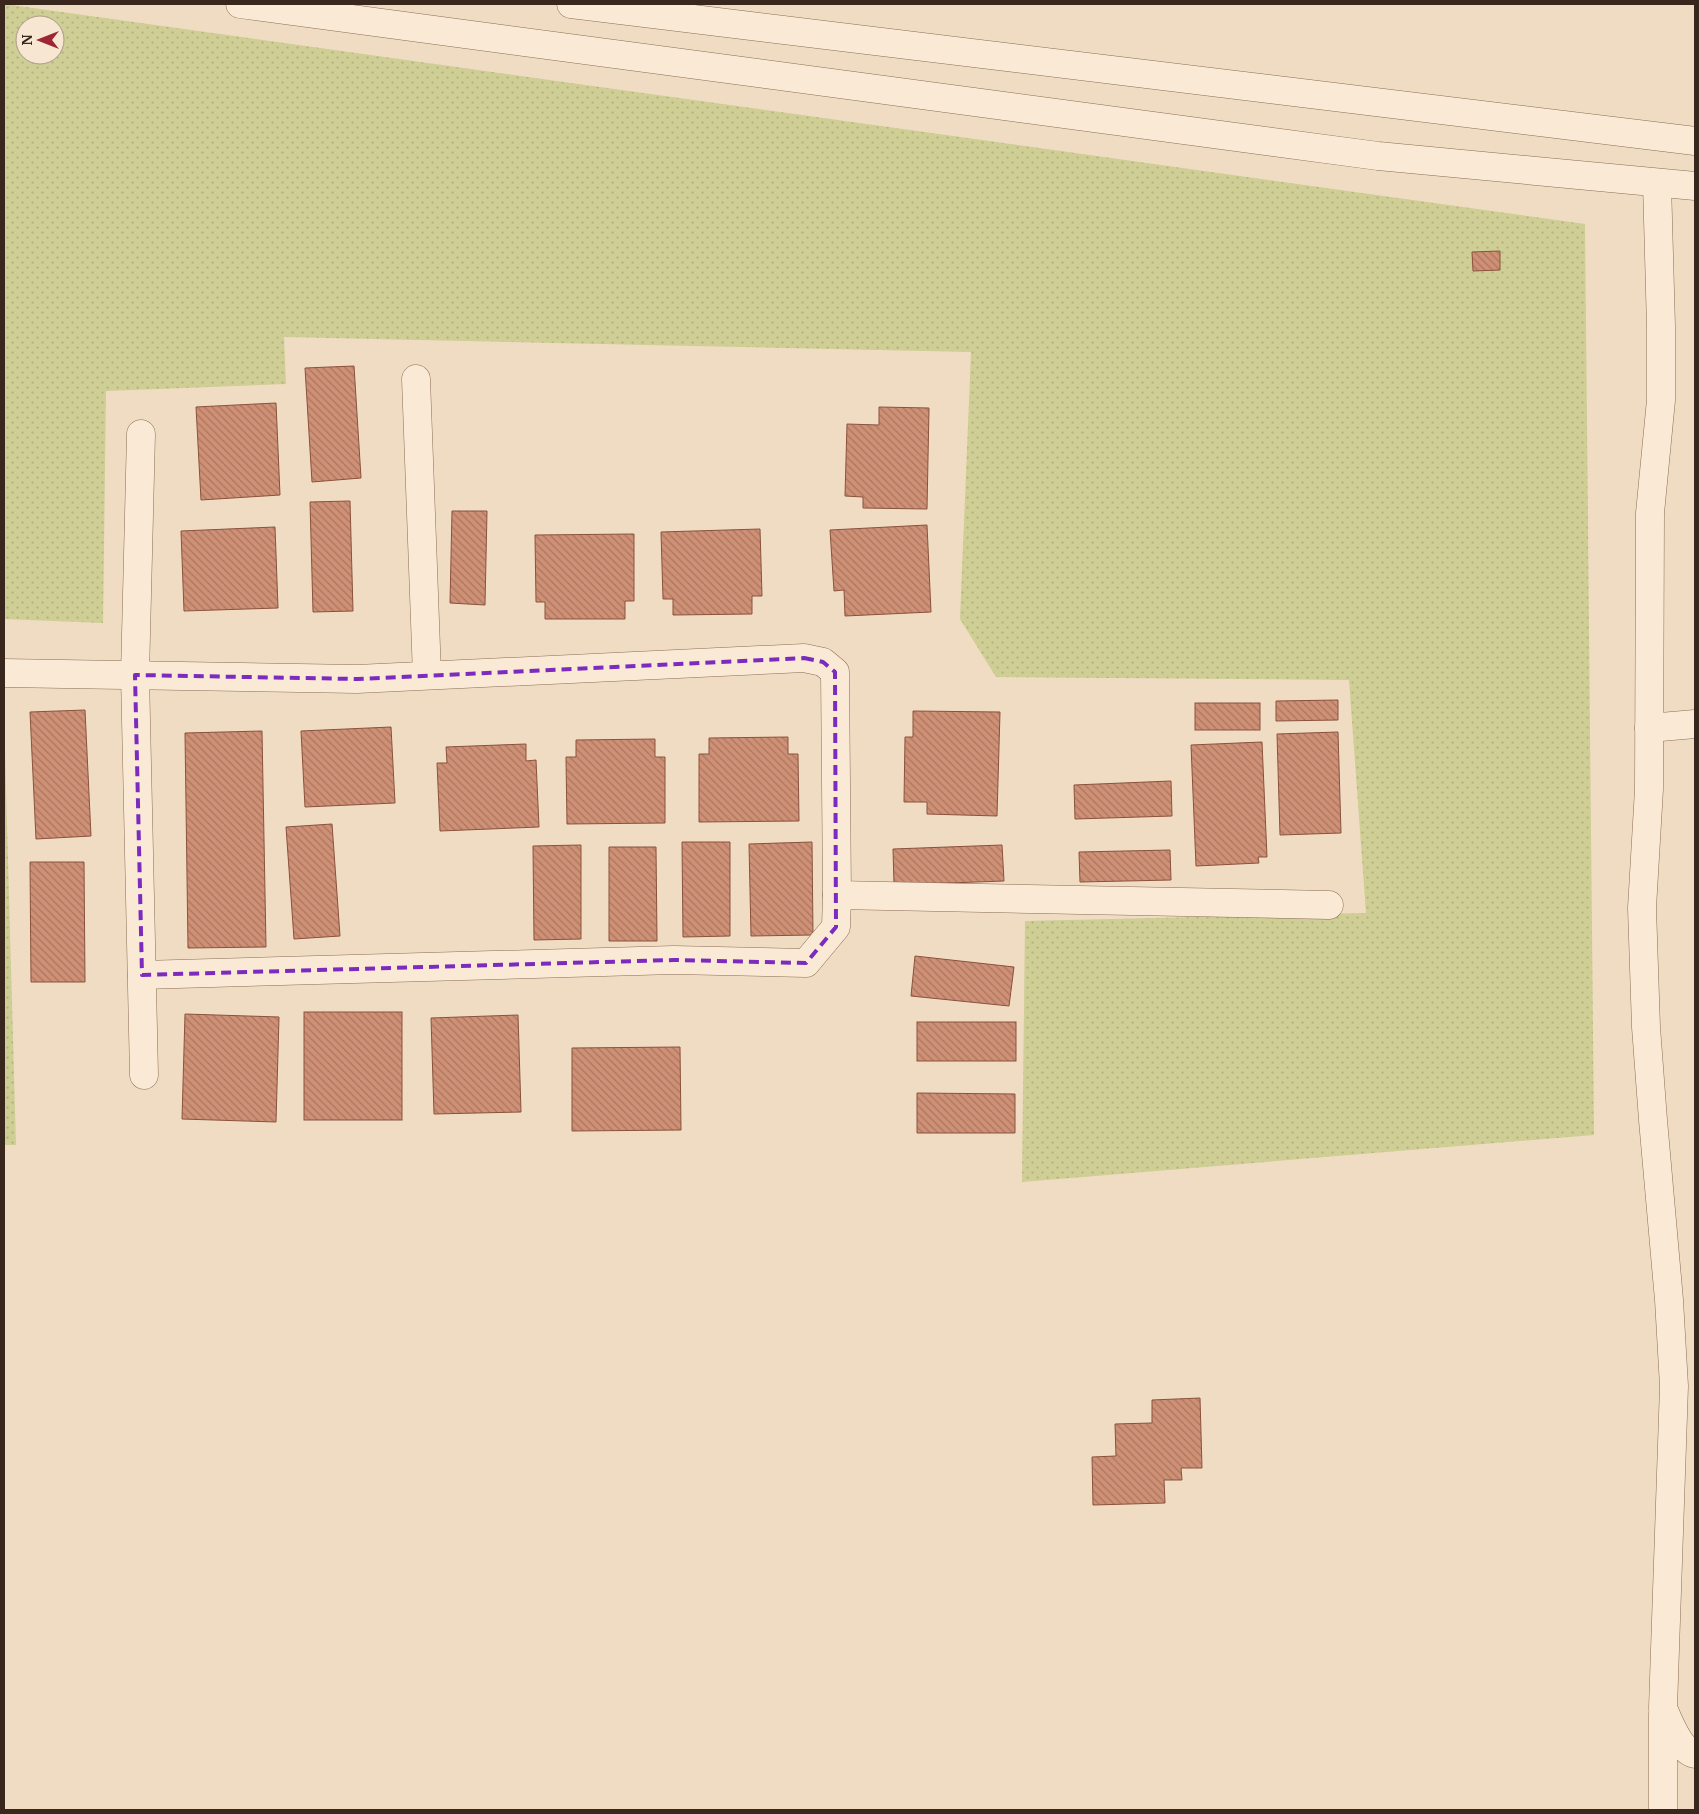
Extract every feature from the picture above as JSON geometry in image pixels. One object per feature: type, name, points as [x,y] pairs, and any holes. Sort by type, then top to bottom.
[{"type":"street","points":[[240,4],[1378,156],[1695,186]]},
{"type":"street","points":[[572,4],[1695,141]]},
{"type":"street","points":[[1657,183],[1662,327],[1662,400],[1650,513],[1649,789],[1642,908],[1646,1027],[1652,1120],[1669,1300],[1674,1386],[1663,1708],[1663,1810]]},
{"type":"street","points":[[416,379],[427,675]]},
{"type":"street","points":[[141,434],[135,675],[144,1075]]},
{"type":"street","points":[[4,673],[357,679],[804,658],[823,662],[835,672],[838,895],[836,927],[806,963],[674,960],[142,975]]},
{"type":"street","points":[[1649,728],[1695,724]]},
{"type":"street","points":[[838,895],[1329,905]]},
{"type":"street","points":[[1663,1708],[1674,1735],[1690,1752],[1695,1754]]},
{"type":"highlighted area","points":[[804,658],[823,662],[835,672],[836,927],[806,963],[674,960],[142,975],[135,675],[357,679]]},
{"type":"green space","points":[[4,4],[1585,224],[1594,1135],[1022,1182],[1025,921],[1366,913],[1349,680],[996,677],[960,619],[971,352],[284,337],[286,384],[106,391],[103,623],[4,619]]},
{"type":"green space","points":[[4,718],[16,1145],[4,1145]]},
{"type":"building","points":[[1500,251],[1500,270],[1473,271],[1472,252]]},
{"type":"building","points":[[354,366],[361,478],[312,482],[305,368]]},
{"type":"building","points":[[276,403],[280,495],[201,500],[196,407]]},
{"type":"building","points":[[879,407],[929,408],[927,509],[863,508],[863,497],[845,496],[847,424],[879,425]]},
{"type":"building","points":[[350,501],[353,611],[313,612],[310,502]]},
{"type":"building","points":[[452,511],[487,511],[485,605],[450,603]]},
{"type":"building","points":[[927,525],[931,612],[845,616],[844,590],[834,591],[830,530]]},
{"type":"building","points":[[275,527],[278,608],[184,611],[181,531]]},
{"type":"building","points":[[760,529],[762,596],[752,596],[752,614],[673,615],[673,599],[663,599],[661,532]]},
{"type":"building","points":[[634,534],[634,601],[625,601],[625,619],[545,619],[545,602],[536,602],[535,535]]},
{"type":"building","points":[[1338,700],[1338,720],[1276,721],[1276,701]]},
{"type":"building","points":[[1195,703],[1260,703],[1260,730],[1195,730]]},
{"type":"building","points":[[85,710],[91,836],[36,839],[30,712]]},
{"type":"building","points":[[913,711],[1000,712],[997,816],[927,814],[927,802],[904,802],[905,737],[913,737]]},
{"type":"building","points":[[391,727],[395,803],[305,807],[301,731]]},
{"type":"building","points":[[262,731],[266,947],[188,948],[185,733]]},
{"type":"building","points":[[1338,732],[1341,833],[1280,835],[1277,734]]},
{"type":"building","points":[[788,737],[788,754],[798,754],[799,821],[699,822],[699,754],[709,754],[709,738]]},
{"type":"building","points":[[655,739],[655,757],[665,757],[665,823],[567,824],[566,757],[576,757],[576,740]]},
{"type":"building","points":[[1262,742],[1267,857],[1258,857],[1259,863],[1196,866],[1191,745]]},
{"type":"building","points":[[526,744],[526,761],[536,760],[539,827],[440,831],[437,763],[447,763],[446,747]]},
{"type":"building","points":[[1171,781],[1172,816],[1075,819],[1074,785]]},
{"type":"building","points":[[332,824],[340,936],[294,939],[286,827]]},
{"type":"building","points":[[682,842],[730,842],[730,936],[683,937]]},
{"type":"building","points":[[812,842],[813,935],[751,936],[749,844]]},
{"type":"building","points":[[581,845],[581,939],[534,940],[533,846]]},
{"type":"building","points":[[1002,845],[1004,881],[894,885],[893,849]]},
{"type":"building","points":[[609,847],[656,847],[657,941],[609,941]]},
{"type":"building","points":[[1170,850],[1171,880],[1080,882],[1079,852]]},
{"type":"building","points":[[30,862],[84,862],[85,982],[31,982]]},
{"type":"building","points":[[915,956],[1014,967],[1009,1006],[911,996]]},
{"type":"building","points":[[304,1012],[402,1012],[402,1120],[304,1120]]},
{"type":"building","points":[[185,1014],[279,1017],[276,1122],[182,1119]]},
{"type":"building","points":[[518,1015],[521,1112],[434,1114],[431,1018]]},
{"type":"building","points":[[917,1022],[1016,1022],[1016,1061],[917,1061]]},
{"type":"building","points":[[680,1047],[681,1130],[572,1131],[572,1048]]},
{"type":"building","points":[[917,1093],[1015,1094],[1015,1133],[917,1133]]},
{"type":"building","points":[[1200,1398],[1202,1468],[1181,1468],[1182,1480],[1164,1480],[1165,1503],[1093,1505],[1092,1457],[1116,1456],[1115,1424],[1152,1423],[1152,1400]]}]
